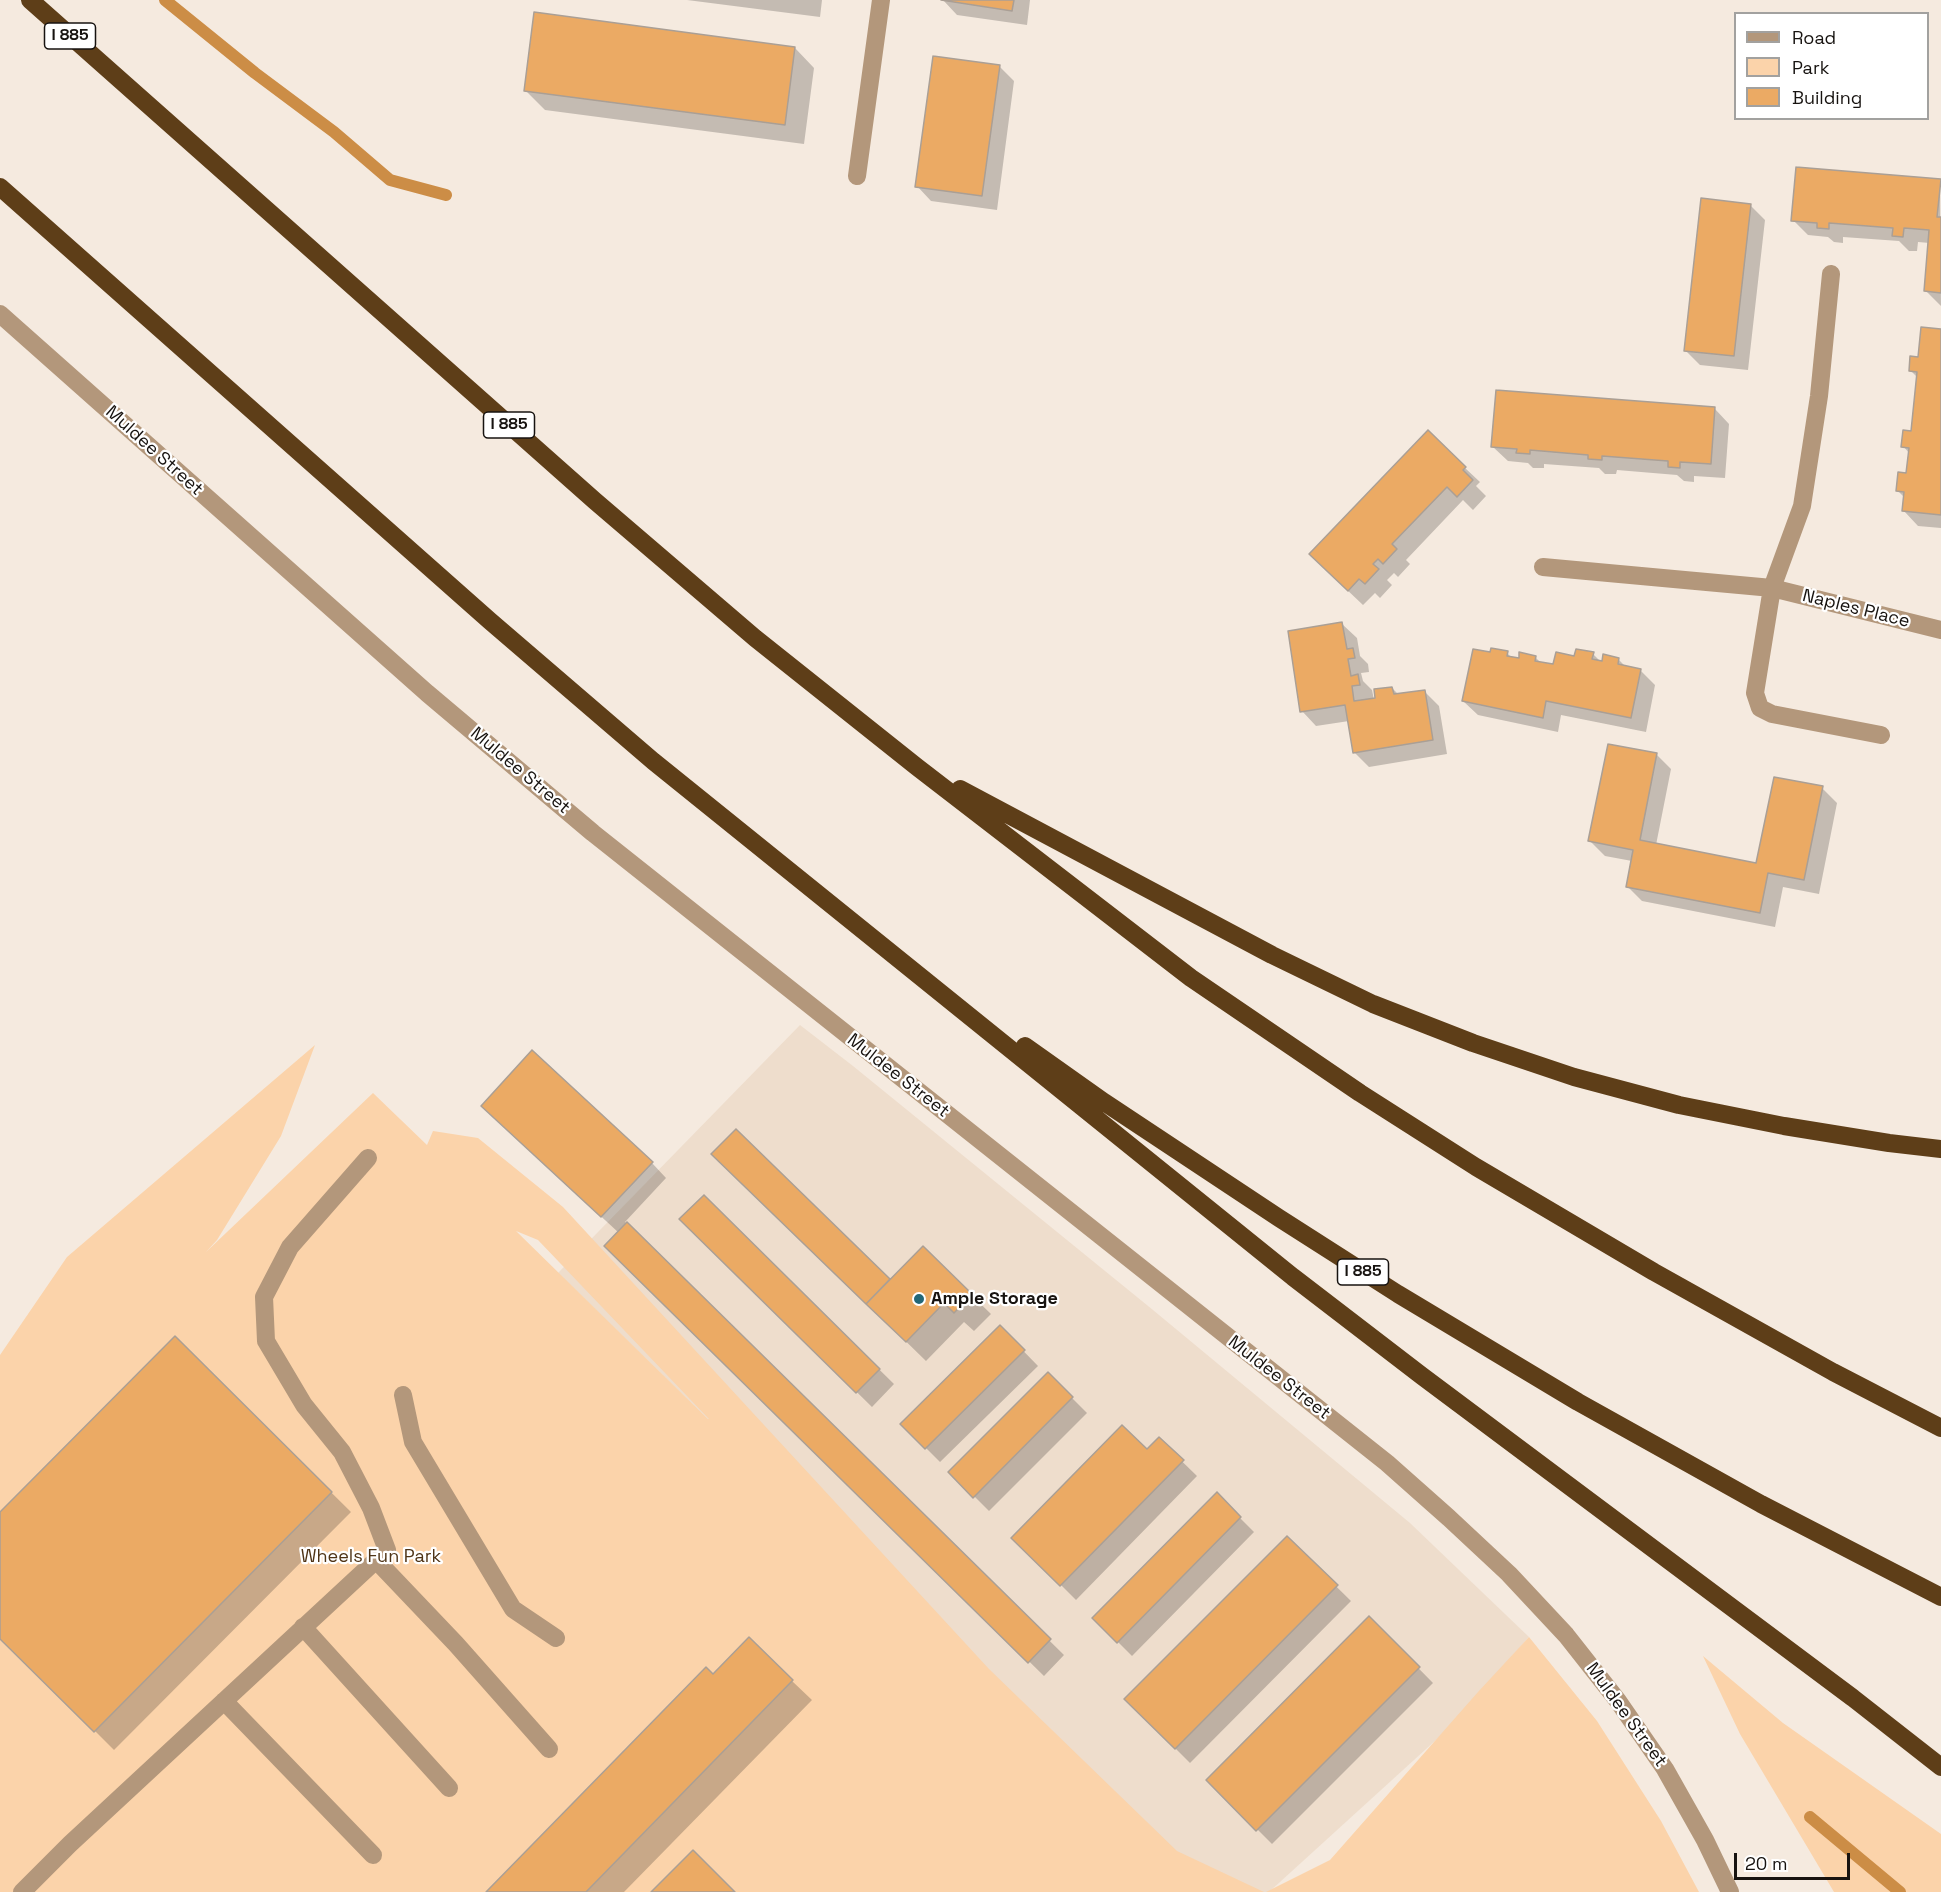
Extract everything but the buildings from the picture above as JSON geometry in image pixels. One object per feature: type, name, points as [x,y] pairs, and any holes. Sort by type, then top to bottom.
[{"type":"highway","name":"I 885","points":[[30,0],[595,501],[755,638],[1191,978],[1360,1094],[1476,1167],[1644,1266],[1833,1372],[1941,1428]]},
{"type":"highway","name":"I 885","points":[[0,187],[499,629],[653,761],[819,893],[990,1021],[1104,1102],[1388,1288],[1578,1402],[1761,1504],[1941,1598]]},
{"type":"highway","points":[[917,766],[1272,955],[1373,1004],[1473,1043],[1574,1077],[1680,1105],[1784,1126],[1941,1149]]},
{"type":"highway","points":[[819,893],[1312,1291],[1853,1698],[1941,1767]]},
{"type":"street","points":[[857,176],[881,0]]},
{"type":"street","points":[[1831,274],[1819,396],[1802,506],[1772,588],[1755,693],[1760,708],[1772,714],[1881,735]]},
{"type":"street","name":"Muldee Street","points":[[0,315],[427,693],[593,833],[1377,1456],[1449,1518],[1509,1574],[1566,1635],[1618,1701],[1665,1769],[1705,1840],[1730,1892]]},
{"type":"street","name":"Naples Place","points":[[1543,567],[1772,588],[1941,630]]},
{"type":"street","points":[[22,1892],[70,1844],[387,1550],[371,1508],[342,1452],[304,1405],[266,1341],[264,1297],[290,1247],[368,1158]]},
{"type":"street","points":[[403,1395],[413,1442],[513,1610],[556,1638]]},
{"type":"street","points":[[376,1560],[456,1644],[549,1749]]},
{"type":"street","points":[[303,1627],[449,1788]]},
{"type":"street","points":[[224,1701],[373,1855]]},
{"type":"shaded area","name":"Ample Storage","points":[[800,1025],[1153,1310],[1410,1523],[1529,1637],[1459,1719],[1269,1892],[1193,1892],[558,1273]]},
{"type":"green space","name":"Wheels Fun Park","points":[[315,1045],[281,1136],[217,1240],[206,1252],[373,1093],[427,1145],[433,1131],[478,1138],[563,1207],[989,1669],[1177,1851],[1264,1892],[0,1892],[0,1355],[67,1257]],"holes":[[[516,1231],[538,1240],[709,1419]]]},
{"type":"green space","points":[[1529,1637],[1597,1721],[1661,1821],[1699,1892],[1266,1892],[1330,1860]]},
{"type":"green space","points":[[1703,1656],[1783,1723],[1941,1834],[1941,1892],[1834,1892],[1740,1734]]},
{"type":"waterway","points":[[165,0],[255,73],[334,132],[390,180],[446,195]]},
{"type":"waterway","points":[[1810,1817],[1900,1892]]},
{"type":"place","name":"Ample Storage","points":[[919,1299]]}]
